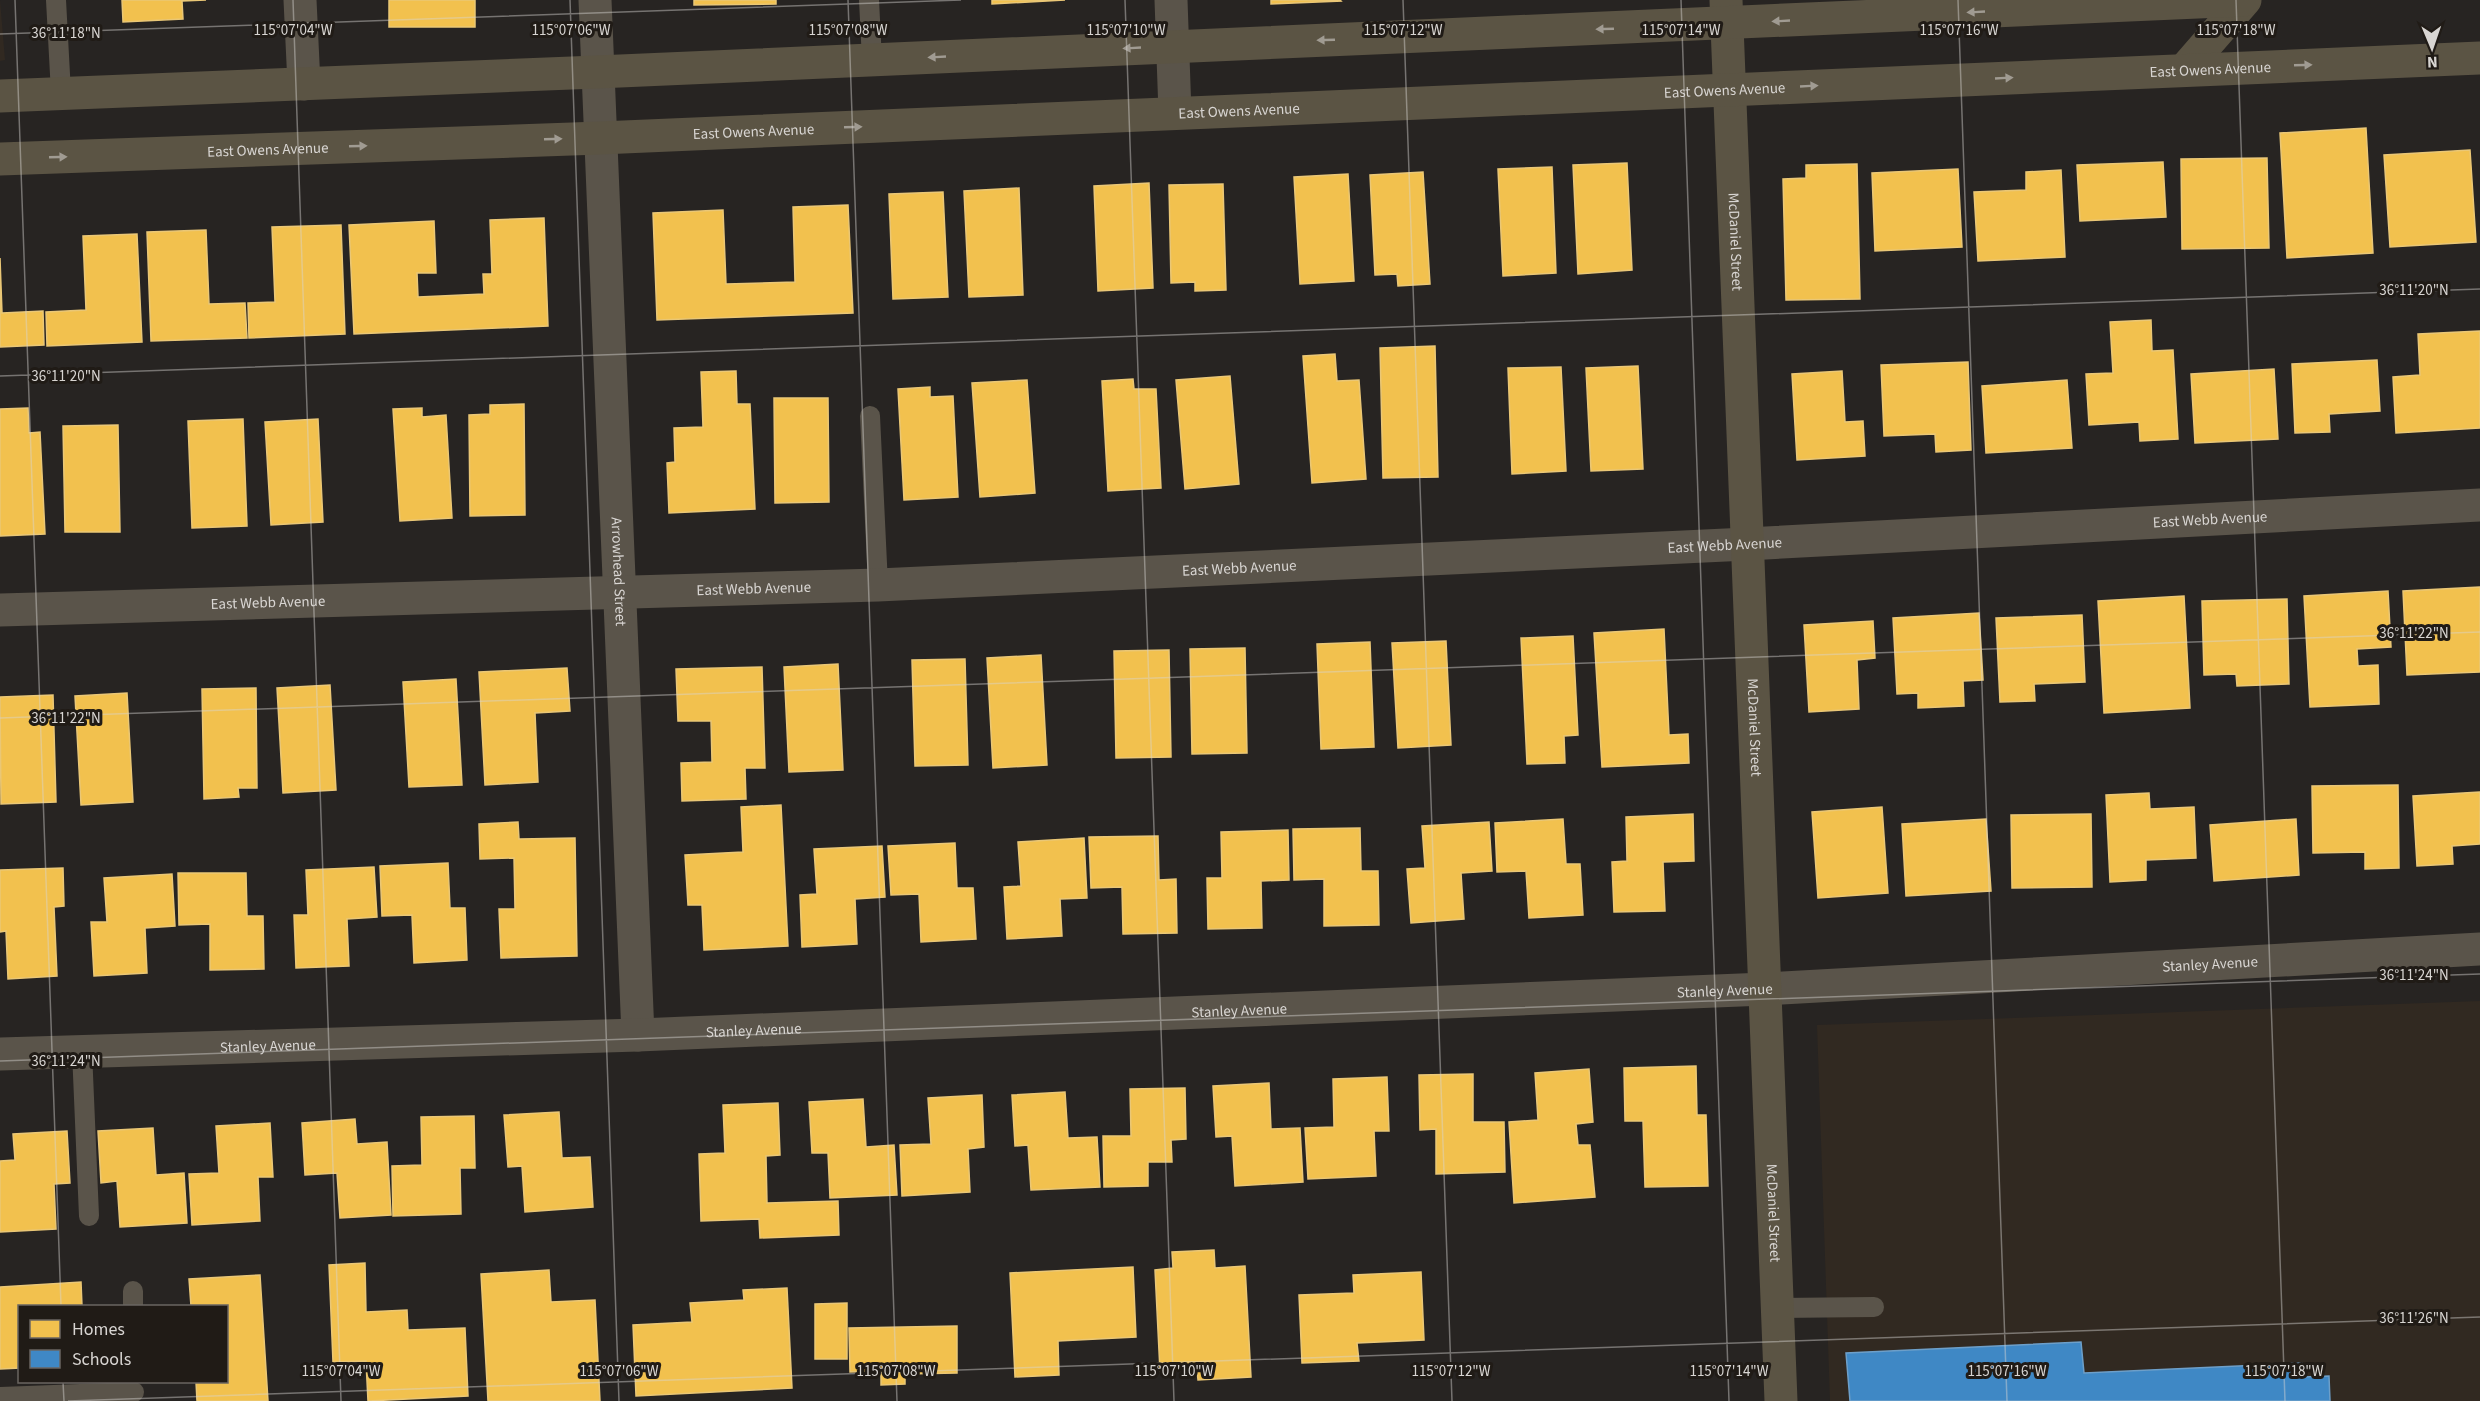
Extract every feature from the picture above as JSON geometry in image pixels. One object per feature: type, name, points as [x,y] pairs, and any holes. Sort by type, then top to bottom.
[{"type":"main road","points":[[0,96],[1173,46],[1727,26],[2245,0]]},
{"type":"main road","points":[[2185,69],[2245,0]]},
{"type":"main road","name":"McDaniel Street","points":[[1727,26],[1781,1401]]},
{"type":"main road","name":"East Owens Avenue","points":[[0,159],[600,122],[1175,112],[2480,58]]},
{"type":"street","points":[[300,0],[304,84]]},
{"type":"street","name":"Arrowhead Street","points":[[595,0],[638,1035]]},
{"type":"street","points":[[1171,0],[1175,112]]},
{"type":"street","name":"East Webb Avenue","points":[[0,610],[878,585],[1747,544],[2480,505]]},
{"type":"street","name":"Stanley Avenue","points":[[0,1054],[638,1035],[1765,989],[2480,950]]},
{"type":"lane","points":[[56,0],[61,93]]},
{"type":"lane","points":[[869,0],[872,60]]},
{"type":"lane","points":[[870,416],[878,585]]},
{"type":"lane","points":[[82,1051],[89,1216]]},
{"type":"lane","points":[[1777,1308],[1874,1307]]},
{"type":"lane","points":[[0,1397],[134,1391]]},
{"type":"shaded area","points":[[0,0],[5,60],[0,61]]},
{"type":"shaded area","points":[[2480,1001],[2480,1401],[1830,1401],[1817,1025]]},
{"type":"building: Homes","points":[[122,0],[206,0],[182,1],[183,19],[123,22]]},
{"type":"building: Homes","points":[[389,0],[475,0],[475,27],[389,27]]},
{"type":"building: Homes","points":[[694,0],[776,0],[776,4],[694,5]]},
{"type":"building: Homes","points":[[992,0],[1065,0],[992,4]]},
{"type":"building: Homes","points":[[1271,0],[1340,0],[1341,1],[1271,4]]},
{"type":"building: Homes","points":[[2366,128],[2373,253],[2287,258],[2280,133]]},
{"type":"building: Homes","points":[[2470,150],[2476,242],[2390,247],[2384,155]]},
{"type":"building: Homes","points":[[2267,158],[2269,248],[2182,249],[2181,159]]},
{"type":"building: Homes","points":[[2163,162],[2166,217],[2080,221],[2077,165]]},
{"type":"building: Homes","points":[[1627,163],[1632,270],[1578,274],[1573,165]]},
{"type":"building: Homes","points":[[1857,164],[1860,299],[1786,300],[1783,179],[1806,178],[1806,165]]},
{"type":"building: Homes","points":[[1552,167],[1556,273],[1503,276],[1498,169]]},
{"type":"building: Homes","points":[[1958,169],[1962,247],[1875,251],[1872,173]]},
{"type":"building: Homes","points":[[2061,170],[2065,257],[1978,261],[1974,192],[2026,190],[2026,172]]},
{"type":"building: Homes","points":[[1423,172],[1430,284],[1398,286],[1397,274],[1375,275],[1370,175]]},
{"type":"building: Homes","points":[[1348,174],[1354,281],[1300,284],[1294,177]]},
{"type":"building: Homes","points":[[1149,183],[1153,288],[1098,291],[1094,186]]},
{"type":"building: Homes","points":[[1223,184],[1226,290],[1195,291],[1195,282],[1171,283],[1169,185]]},
{"type":"building: Homes","points":[[1019,188],[1023,295],[969,297],[964,191]]},
{"type":"building: Homes","points":[[943,192],[948,297],[893,299],[889,194]]},
{"type":"building: Homes","points":[[848,205],[853,313],[657,320],[653,213],[723,210],[726,284],[795,282],[793,207]]},
{"type":"building: Homes","points":[[544,218],[548,326],[354,334],[349,225],[434,221],[436,273],[417,273],[418,297],[484,294],[483,274],[492,274],[490,220]]},
{"type":"building: Homes","points":[[341,225],[345,334],[249,338],[248,303],[275,302],[272,227]]},
{"type":"building: Homes","points":[[206,230],[209,304],[245,303],[247,338],[151,341],[147,232]]},
{"type":"building: Homes","points":[[137,234],[142,342],[47,346],[46,312],[86,310],[83,236]]},
{"type":"building: Homes","points":[[0,258],[2,313],[43,311],[44,345],[0,347]]},
{"type":"building: Homes","points":[[2151,320],[2152,351],[2173,350],[2178,439],[2140,441],[2139,422],[2089,425],[2086,374],[2113,373],[2110,322]]},
{"type":"building: Homes","points":[[2480,331],[2480,428],[2396,433],[2393,377],[2420,375],[2418,334]]},
{"type":"building: Homes","points":[[1435,346],[1438,477],[1383,478],[1380,348]]},
{"type":"building: Homes","points":[[1335,354],[1337,381],[1359,380],[1366,479],[1312,483],[1303,356]]},
{"type":"building: Homes","points":[[2377,360],[2380,411],[2329,414],[2330,432],[2295,433],[2292,364]]},
{"type":"building: Homes","points":[[1968,362],[1971,450],[1936,452],[1935,434],[1884,436],[1881,365]]},
{"type":"building: Homes","points":[[1638,366],[1643,469],[1591,471],[1586,368]]},
{"type":"building: Homes","points":[[1561,367],[1566,471],[1512,474],[1508,368]]},
{"type":"building: Homes","points":[[2274,369],[2278,439],[2195,443],[2191,374]]},
{"type":"building: Homes","points":[[736,371],[737,404],[750,404],[755,509],[669,513],[667,463],[675,462],[674,428],[703,427],[701,372]]},
{"type":"building: Homes","points":[[1842,371],[1845,422],[1863,421],[1865,456],[1797,460],[1792,374]]},
{"type":"building: Homes","points":[[1230,376],[1239,484],[1185,489],[1176,380]]},
{"type":"building: Homes","points":[[1133,379],[1134,389],[1156,389],[1161,488],[1108,491],[1102,381]]},
{"type":"building: Homes","points":[[1027,380],[1035,493],[980,497],[972,383]]},
{"type":"building: Homes","points":[[2067,380],[2072,448],[1986,453],[1982,386]]},
{"type":"building: Homes","points":[[930,387],[930,397],[953,396],[958,497],[904,500],[898,389]]},
{"type":"building: Homes","points":[[774,398],[828,398],[829,502],[775,503]]},
{"type":"building: Homes","points":[[524,404],[525,515],[470,516],[469,415],[490,414],[490,405]]},
{"type":"building: Homes","points":[[28,408],[29,433],[40,432],[45,534],[0,536],[0,409]]},
{"type":"building: Homes","points":[[422,408],[422,417],[446,415],[452,518],[400,521],[393,409]]},
{"type":"building: Homes","points":[[243,419],[247,526],[192,528],[188,421]]},
{"type":"building: Homes","points":[[318,419],[323,522],[271,525],[265,422]]},
{"type":"building: Homes","points":[[118,425],[120,532],[65,532],[63,426]]},
{"type":"building: Homes","points":[[2480,587],[2480,672],[2407,675],[2403,591]]},
{"type":"building: Homes","points":[[2388,591],[2391,647],[2357,649],[2358,666],[2378,665],[2379,704],[2310,707],[2304,596]]},
{"type":"building: Homes","points":[[2184,596],[2190,708],[2104,713],[2098,601]]},
{"type":"building: Homes","points":[[2287,599],[2289,684],[2237,686],[2236,674],[2204,675],[2202,601]]},
{"type":"building: Homes","points":[[1979,613],[1983,680],[1963,681],[1964,706],[1918,708],[1918,693],[1897,694],[1893,618]]},
{"type":"building: Homes","points":[[2082,615],[2085,682],[2034,684],[2035,701],[2000,702],[1996,618]]},
{"type":"building: Homes","points":[[1873,621],[1875,658],[1857,660],[1859,709],[1809,712],[1804,625]]},
{"type":"building: Homes","points":[[1664,629],[1669,735],[1688,734],[1689,763],[1602,767],[1594,633]]},
{"type":"building: Homes","points":[[1573,636],[1578,735],[1564,736],[1565,763],[1527,764],[1521,638]]},
{"type":"building: Homes","points":[[1446,641],[1451,745],[1398,748],[1392,643]]},
{"type":"building: Homes","points":[[1370,642],[1374,747],[1321,749],[1317,644]]},
{"type":"building: Homes","points":[[1245,648],[1247,753],[1192,754],[1190,649]]},
{"type":"building: Homes","points":[[1169,650],[1171,757],[1116,758],[1114,651]]},
{"type":"building: Homes","points":[[1041,655],[1047,765],[993,768],[987,658]]},
{"type":"building: Homes","points":[[965,659],[968,765],[915,766],[912,660]]},
{"type":"building: Homes","points":[[838,664],[843,770],[789,772],[784,667]]},
{"type":"building: Homes","points":[[762,667],[765,768],[745,768],[746,799],[682,801],[681,763],[712,762],[711,721],[678,721],[676,669]]},
{"type":"building: Homes","points":[[567,668],[570,711],[535,713],[538,782],[485,785],[479,672]]},
{"type":"building: Homes","points":[[456,679],[462,785],[409,787],[403,682]]},
{"type":"building: Homes","points":[[330,685],[336,790],[283,793],[277,688]]},
{"type":"building: Homes","points":[[256,688],[257,788],[238,788],[239,797],[204,799],[202,689]]},
{"type":"building: Homes","points":[[127,693],[133,802],[81,805],[75,696]]},
{"type":"building: Homes","points":[[53,695],[56,802],[1,804],[0,697]]},
{"type":"building: Homes","points":[[2398,785],[2399,868],[2365,869],[2365,852],[2313,853],[2312,786]]},
{"type":"building: Homes","points":[[2480,792],[2480,844],[2452,846],[2453,864],[2417,866],[2413,796]]},
{"type":"building: Homes","points":[[2149,793],[2150,809],[2194,807],[2196,858],[2146,860],[2146,880],[2110,882],[2106,795]]},
{"type":"building: Homes","points":[[781,805],[788,946],[704,950],[702,905],[688,905],[685,855],[743,852],[741,807]]},
{"type":"building: Homes","points":[[1882,807],[1888,893],[1818,898],[1812,812]]},
{"type":"building: Homes","points":[[1693,814],[1694,861],[1663,862],[1665,911],[1614,912],[1612,862],[1627,861],[1626,817]]},
{"type":"building: Homes","points":[[2091,814],[2092,887],[2012,888],[2011,815]]},
{"type":"building: Homes","points":[[1563,819],[1566,864],[1580,864],[1583,915],[1529,918],[1526,871],[1497,872],[1495,823]]},
{"type":"building: Homes","points":[[1986,819],[1991,891],[1906,896],[1902,824]]},
{"type":"building: Homes","points":[[2296,819],[2299,875],[2214,881],[2210,825]]},
{"type":"building: Homes","points":[[518,822],[519,839],[575,838],[577,956],[501,958],[499,909],[515,909],[514,858],[480,859],[479,824]]},
{"type":"building: Homes","points":[[1489,822],[1492,871],[1461,873],[1464,919],[1411,923],[1407,869],[1425,868],[1422,826]]},
{"type":"building: Homes","points":[[1360,828],[1361,871],[1378,871],[1379,925],[1324,926],[1324,879],[1294,880],[1293,829]]},
{"type":"building: Homes","points":[[1288,830],[1289,880],[1261,881],[1262,928],[1208,929],[1207,878],[1222,878],[1221,832]]},
{"type":"building: Homes","points":[[1158,836],[1159,880],[1176,879],[1177,933],[1123,934],[1122,887],[1091,888],[1089,837]]},
{"type":"building: Homes","points":[[1084,838],[1087,898],[1060,899],[1062,936],[1007,939],[1004,887],[1021,886],[1018,842]]},
{"type":"building: Homes","points":[[955,843],[957,888],[973,888],[976,939],[921,942],[919,894],[891,895],[888,846]]},
{"type":"building: Homes","points":[[882,846],[885,897],[855,899],[857,944],[802,947],[800,895],[817,894],[814,849]]},
{"type":"building: Homes","points":[[448,863],[450,908],[465,908],[467,960],[414,963],[412,915],[382,916],[380,866]]},
{"type":"building: Homes","points":[[374,867],[377,917],[347,919],[349,966],[296,968],[294,915],[308,915],[306,870]]},
{"type":"building: Homes","points":[[63,868],[64,906],[54,907],[57,976],[8,979],[6,931],[0,932],[0,870]]},
{"type":"building: Homes","points":[[178,873],[246,873],[247,916],[263,916],[264,969],[210,970],[210,924],[179,925]]},
{"type":"building: Homes","points":[[172,874],[175,926],[145,928],[147,973],[94,976],[91,922],[107,922],[104,878]]},
{"type":"building: Homes","points":[[1696,1066],[1697,1115],[1706,1115],[1708,1186],[1645,1187],[1643,1121],[1625,1121],[1624,1068]]},
{"type":"building: Homes","points":[[1589,1069],[1593,1122],[1576,1124],[1578,1145],[1590,1145],[1595,1197],[1514,1203],[1509,1122],[1538,1120],[1535,1073]]},
{"type":"building: Homes","points":[[1473,1074],[1473,1122],[1504,1122],[1505,1172],[1436,1174],[1436,1129],[1420,1130],[1419,1075]]},
{"type":"building: Homes","points":[[1387,1077],[1389,1131],[1374,1131],[1376,1176],[1308,1179],[1305,1128],[1334,1127],[1333,1079]]},
{"type":"building: Homes","points":[[1269,1083],[1271,1129],[1300,1128],[1303,1182],[1235,1186],[1232,1136],[1216,1137],[1213,1086]]},
{"type":"building: Homes","points":[[1185,1088],[1186,1139],[1171,1140],[1172,1162],[1148,1162],[1148,1186],[1104,1187],[1103,1136],[1131,1136],[1130,1089]]},
{"type":"building: Homes","points":[[1065,1092],[1068,1138],[1097,1137],[1100,1187],[1031,1190],[1028,1145],[1015,1146],[1012,1095]]},
{"type":"building: Homes","points":[[982,1095],[984,1147],[968,1149],[970,1192],[902,1196],[900,1145],[931,1144],[928,1098]]},
{"type":"building: Homes","points":[[863,1099],[866,1147],[894,1145],[897,1195],[830,1198],[828,1153],[812,1153],[809,1102]]},
{"type":"building: Homes","points":[[778,1103],[780,1155],[766,1156],[767,1203],[838,1201],[839,1235],[760,1238],[759,1219],[701,1221],[699,1154],[725,1153],[723,1105]]},
{"type":"building: Homes","points":[[559,1112],[562,1158],[590,1157],[593,1207],[525,1212],[522,1166],[508,1167],[504,1115]]},
{"type":"building: Homes","points":[[474,1116],[475,1168],[460,1168],[461,1214],[393,1216],[392,1166],[422,1165],[421,1117]]},
{"type":"building: Homes","points":[[355,1119],[357,1144],[387,1142],[391,1215],[340,1218],[337,1173],[305,1175],[302,1123]]},
{"type":"building: Homes","points":[[270,1123],[273,1177],[258,1177],[260,1221],[192,1225],[189,1174],[219,1173],[216,1126]]},
{"type":"building: Homes","points":[[153,1128],[156,1175],[184,1173],[187,1223],[120,1227],[117,1181],[101,1183],[98,1131]]},
{"type":"building: Homes","points":[[67,1131],[70,1183],[54,1184],[56,1229],[0,1232],[0,1161],[15,1160],[13,1134]]},
{"type":"building: Homes","points":[[1214,1250],[1215,1268],[1245,1266],[1251,1377],[1198,1380],[1197,1370],[1160,1371],[1155,1270],[1173,1268],[1172,1252]]},
{"type":"building: Homes","points":[[365,1263],[366,1312],[407,1310],[408,1330],[465,1328],[468,1396],[368,1401],[366,1361],[333,1362],[329,1265]]},
{"type":"building: Homes","points":[[1133,1267],[1136,1337],[1058,1341],[1059,1375],[1015,1377],[1010,1273]]},
{"type":"building: Homes","points":[[549,1270],[551,1302],[595,1300],[600,1401],[488,1401],[481,1274]]},
{"type":"building: Homes","points":[[1421,1272],[1424,1340],[1357,1343],[1359,1361],[1302,1363],[1299,1295],[1354,1293],[1353,1275]]},
{"type":"building: Homes","points":[[260,1275],[268,1401],[197,1401],[196,1383],[228,1383],[228,1305],[191,1305],[189,1279]]},
{"type":"building: Homes","points":[[81,1282],[82,1305],[18,1305],[18,1368],[0,1369],[0,1287]]},
{"type":"building: Homes","points":[[787,1288],[792,1388],[636,1396],[633,1325],[692,1322],[690,1303],[744,1300],[743,1290]]},
{"type":"building: Homes","points":[[847,1303],[847,1359],[815,1359],[815,1304]]},
{"type":"building: Homes","points":[[957,1326],[957,1373],[905,1374],[905,1384],[881,1385],[881,1371],[850,1372],[849,1328]]},
{"type":"building: Schools","points":[[2081,1342],[2084,1373],[2302,1363],[2303,1377],[2329,1376],[2330,1401],[1850,1401],[1846,1353]]}]
